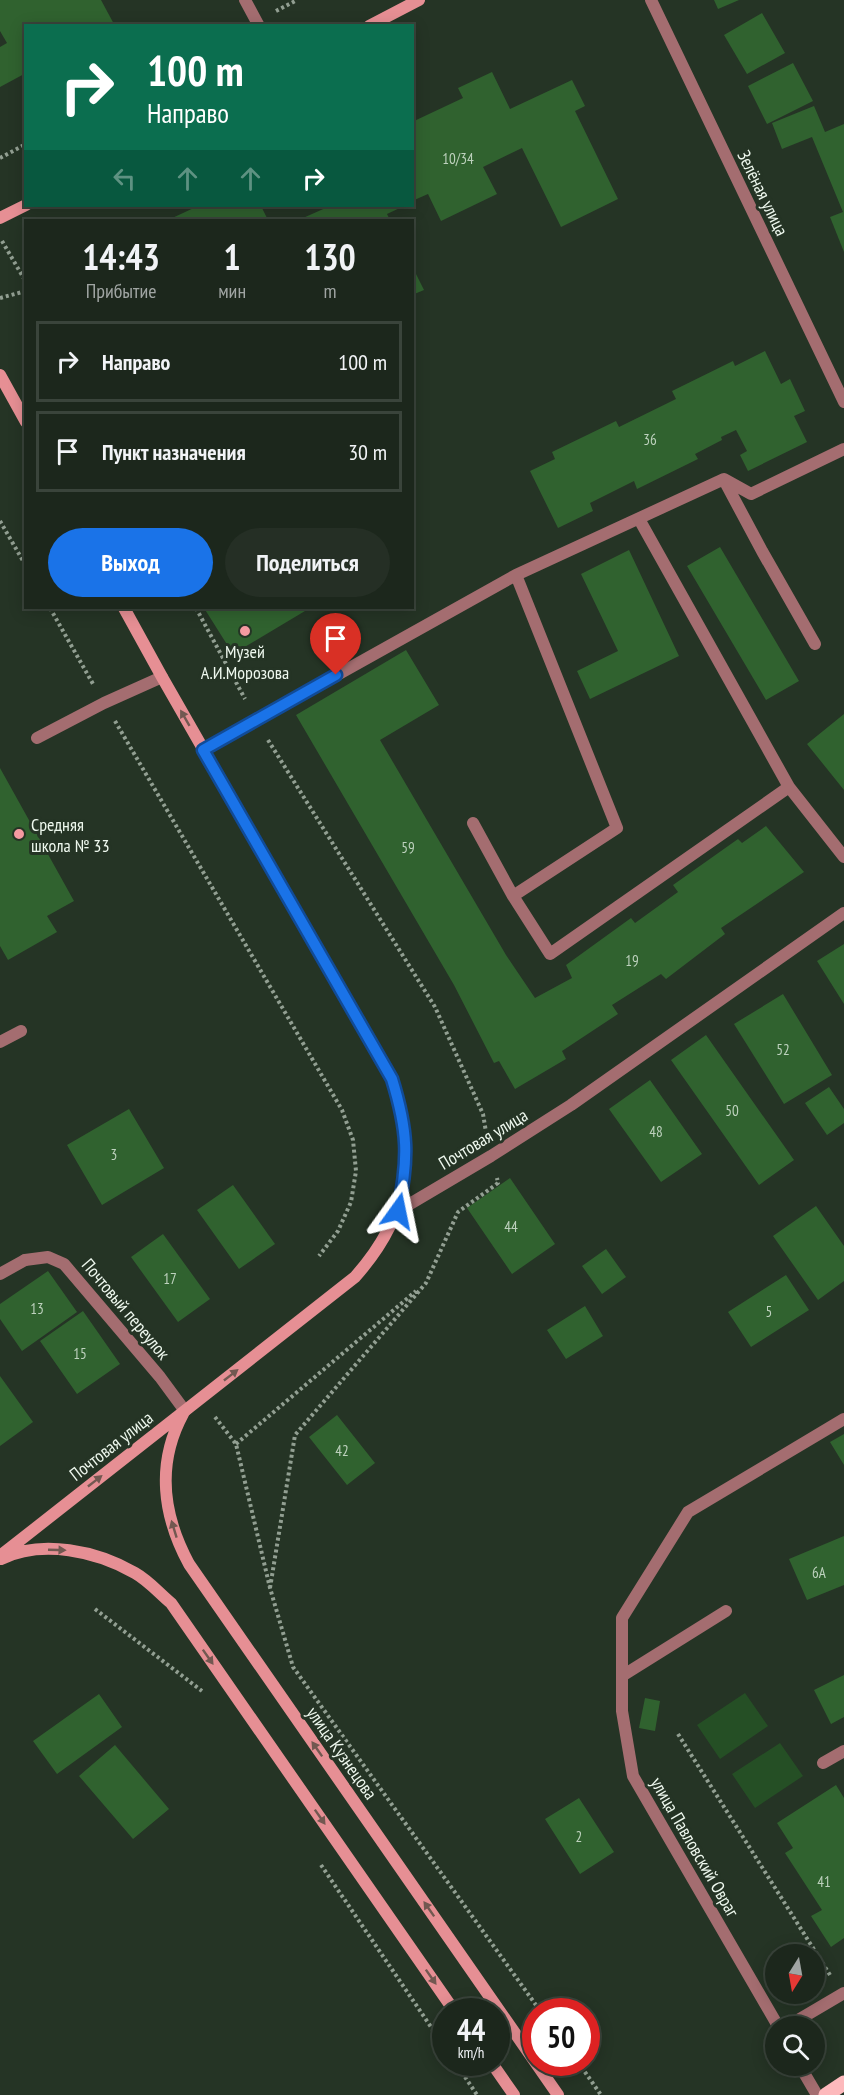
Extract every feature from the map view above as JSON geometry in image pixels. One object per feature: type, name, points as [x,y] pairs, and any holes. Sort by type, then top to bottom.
[{"type":"main road","points":[[373,24],[419,0]]},
{"type":"main road","points":[[0,218],[24,206]]},
{"type":"main road","points":[[0,375],[24,418]]},
{"type":"main road","points":[[125,609],[392,1079],[402,1111],[406,1144],[405,1178],[398,1211]]},
{"type":"main road","name":"Почтовая улица","points":[[0,1558],[355,1277],[373,1258],[398,1211]]},
{"type":"main road","name":"улица Кузнецова","points":[[185,1411],[173,1433],[168,1452],[166,1491],[174,1529],[189,1564],[558,2095]]},
{"type":"main road","points":[[0,1558],[30,1551],[74,1551],[117,1563],[155,1587],[171,1603],[445,1998]]},
{"type":"main road","points":[[501,2076],[514,2095]]},
{"type":"main road","points":[[826,2095],[844,2083]]},
{"type":"street","points":[[245,0],[258,24]]},
{"type":"street","name":"Зелёная улица","points":[[651,0],[844,402]]},
{"type":"street","points":[[724,479],[751,494],[844,449]]},
{"type":"street","points":[[203,750],[516,575],[724,479]]},
{"type":"street","points":[[724,479],[815,644]]},
{"type":"street","points":[[639,519],[789,787],[844,858]]},
{"type":"street","points":[[513,896],[617,828],[516,575]]},
{"type":"street","points":[[37,738],[104,703],[162,677]]},
{"type":"street","points":[[473,823],[513,896],[550,954],[789,787]]},
{"type":"street","name":"Почтовая улица","points":[[398,1211],[571,1105],[844,913]]},
{"type":"street","points":[[0,1042],[21,1031]]},
{"type":"street","name":"Почтовый переулок","points":[[0,1274],[25,1260],[48,1257],[64,1264],[185,1411]]},
{"type":"street","name":"улица Павловский Овраг","points":[[772,2016],[633,1776],[622,1711],[622,1618],[688,1512],[844,1419]]},
{"type":"street","points":[[622,1676],[726,1611]]},
{"type":"street","points":[[823,1763],[844,1751]]},
{"type":"street","points":[[805,2016],[843,1993]]},
{"type":"street","points":[[806,2076],[818,2095]]},
{"type":"path","points":[[0,158],[24,145]]},
{"type":"path","points":[[0,238],[24,279]]},
{"type":"path","points":[[0,298],[24,292]]},
{"type":"path","points":[[0,521],[24,563]]},
{"type":"path","points":[[51,609],[336,1100],[349,1130],[353,1140],[356,1171],[351,1203],[338,1231],[319,1256]]},
{"type":"path","points":[[197,609],[256,720],[435,1007],[483,1114],[498,1183],[458,1212],[426,1283],[295,1435],[270,1588]]},
{"type":"path","points":[[426,1283],[236,1444],[270,1588],[293,1667],[531,1998]]},
{"type":"path","points":[[95,1610],[205,1694]]},
{"type":"path","points":[[678,1734],[843,1993]]},
{"type":"path","points":[[318,1861],[432,2028]]},
{"type":"path","points":[[464,2076],[477,2095]]},
{"type":"path","points":[[588,2076],[601,2095]]},
{"type":"green space","points":[[745,1693],[768,1726],[720,1759],[697,1725]]},
{"type":"green space","points":[[780,1743],[803,1776],[755,1808],[732,1774]]},
{"type":"building","points":[[0,0],[101,0],[114,24],[24,24],[24,74],[0,87],[0,47],[7,43],[0,31]]},
{"type":"building","points":[[714,0],[739,0],[718,9]]},
{"type":"building","points":[[762,13],[785,53],[747,74],[724,35]]},
{"type":"building","points":[[793,63],[813,101],[767,124],[748,86]]},
{"type":"building","points":[[492,72],[510,109],[572,80],[585,106],[575,111],[618,199],[561,227],[522,148],[483,167],[497,194],[441,221],[428,194],[414,200],[414,121],[463,98],[458,88]]},
{"type":"building","points":[[814,106],[825,132],[844,124],[844,252],[830,217],[843,212],[812,137],[782,149],[772,123]]},
{"type":"building","points":[[196,207],[262,207],[268,219],[170,219]]},
{"type":"building","points":[[328,207],[402,207],[387,214],[390,219],[303,218]]},
{"type":"building","points":[[414,270],[424,290],[414,294]]},
{"type":"building","points":[[765,351],[781,384],[790,379],[805,411],[794,416],[807,442],[748,471],[740,455],[747,451],[736,430],[695,454],[698,459],[637,489],[634,481],[590,503],[593,511],[558,528],[530,471],[555,459],[552,452],[616,421],[619,427],[676,399],[672,391],[733,361],[735,366]]},
{"type":"building","points":[[720,547],[799,681],[766,700],[687,566]]},
{"type":"building","points":[[629,550],[679,656],[590,699],[577,671],[618,651],[581,574]]},
{"type":"building","name":"Музей А.И.Морозова","points":[[205,609],[308,609],[233,654]]},
{"type":"building","points":[[406,650],[439,705],[380,740],[506,955],[535,998],[572,978],[566,965],[631,918],[635,923],[678,892],[673,885],[738,839],[742,843],[766,826],[804,872],[721,928],[725,934],[666,979],[661,974],[612,1005],[618,1014],[562,1051],[566,1059],[515,1089],[499,1061],[494,1063],[454,985],[296,715]]},
{"type":"building","points":[[844,714],[844,790],[807,744]]},
{"type":"building","name":"Средняя школа № 33","points":[[0,768],[74,901],[47,916],[57,932],[8,960],[0,946]]},
{"type":"building","points":[[844,944],[844,1004],[817,961]]},
{"type":"building","points":[[783,994],[832,1075],[784,1104],[734,1024]]},
{"type":"building","points":[[706,1035],[794,1160],[759,1185],[671,1060]]},
{"type":"building","points":[[650,1080],[702,1154],[661,1182],[609,1109]]},
{"type":"building","points":[[829,1087],[844,1109],[844,1123],[827,1135],[805,1103]]},
{"type":"building","points":[[129,1109],[164,1168],[102,1205],[67,1145]]},
{"type":"building","points":[[510,1178],[555,1244],[512,1274],[467,1208]]},
{"type":"building","points":[[233,1185],[275,1244],[239,1269],[197,1210]]},
{"type":"building","points":[[816,1206],[844,1246],[844,1281],[818,1300],[773,1236]]},
{"type":"building","points":[[163,1234],[210,1299],[178,1322],[131,1257]]},
{"type":"building","points":[[606,1249],[626,1277],[602,1294],[582,1266]]},
{"type":"building","points":[[48,1271],[77,1312],[22,1351],[0,1319],[0,1304]]},
{"type":"building","points":[[786,1275],[809,1310],[751,1347],[728,1312]]},
{"type":"building","points":[[585,1306],[603,1336],[566,1359],[547,1330]]},
{"type":"building","points":[[83,1311],[120,1364],[77,1394],[40,1341]]},
{"type":"building","points":[[0,1376],[33,1422],[0,1446]]},
{"type":"building","points":[[337,1415],[375,1463],[347,1485],[309,1437]]},
{"type":"building","points":[[844,1434],[844,1465],[830,1442]]},
{"type":"building","points":[[844,1536],[844,1585],[807,1600],[789,1559]]},
{"type":"building","points":[[844,1675],[844,1717],[831,1724],[814,1690]]},
{"type":"building","points":[[99,1694],[122,1727],[57,1774],[33,1741]]},
{"type":"building","points":[[645,1698],[660,1701],[655,1731],[639,1728]]},
{"type":"building","points":[[115,1745],[169,1809],[133,1839],[79,1776]]},
{"type":"building","points":[[836,1785],[844,1798],[844,1938],[831,1947],[811,1916],[822,1910],[785,1853],[793,1848],[777,1823]]},
{"type":"building","points":[[579,1798],[614,1852],[580,1874],[545,1819]]},
{"type":"place","name":"Музей А.И.Морозова","points":[[245,631]]},
{"type":"place","name":"Средняя школа № 33","points":[[19,834]]},
{"type":"route","points":[[336,675],[203,750],[392,1079],[402,1111],[406,1144],[405,1178],[398,1211]]}]
